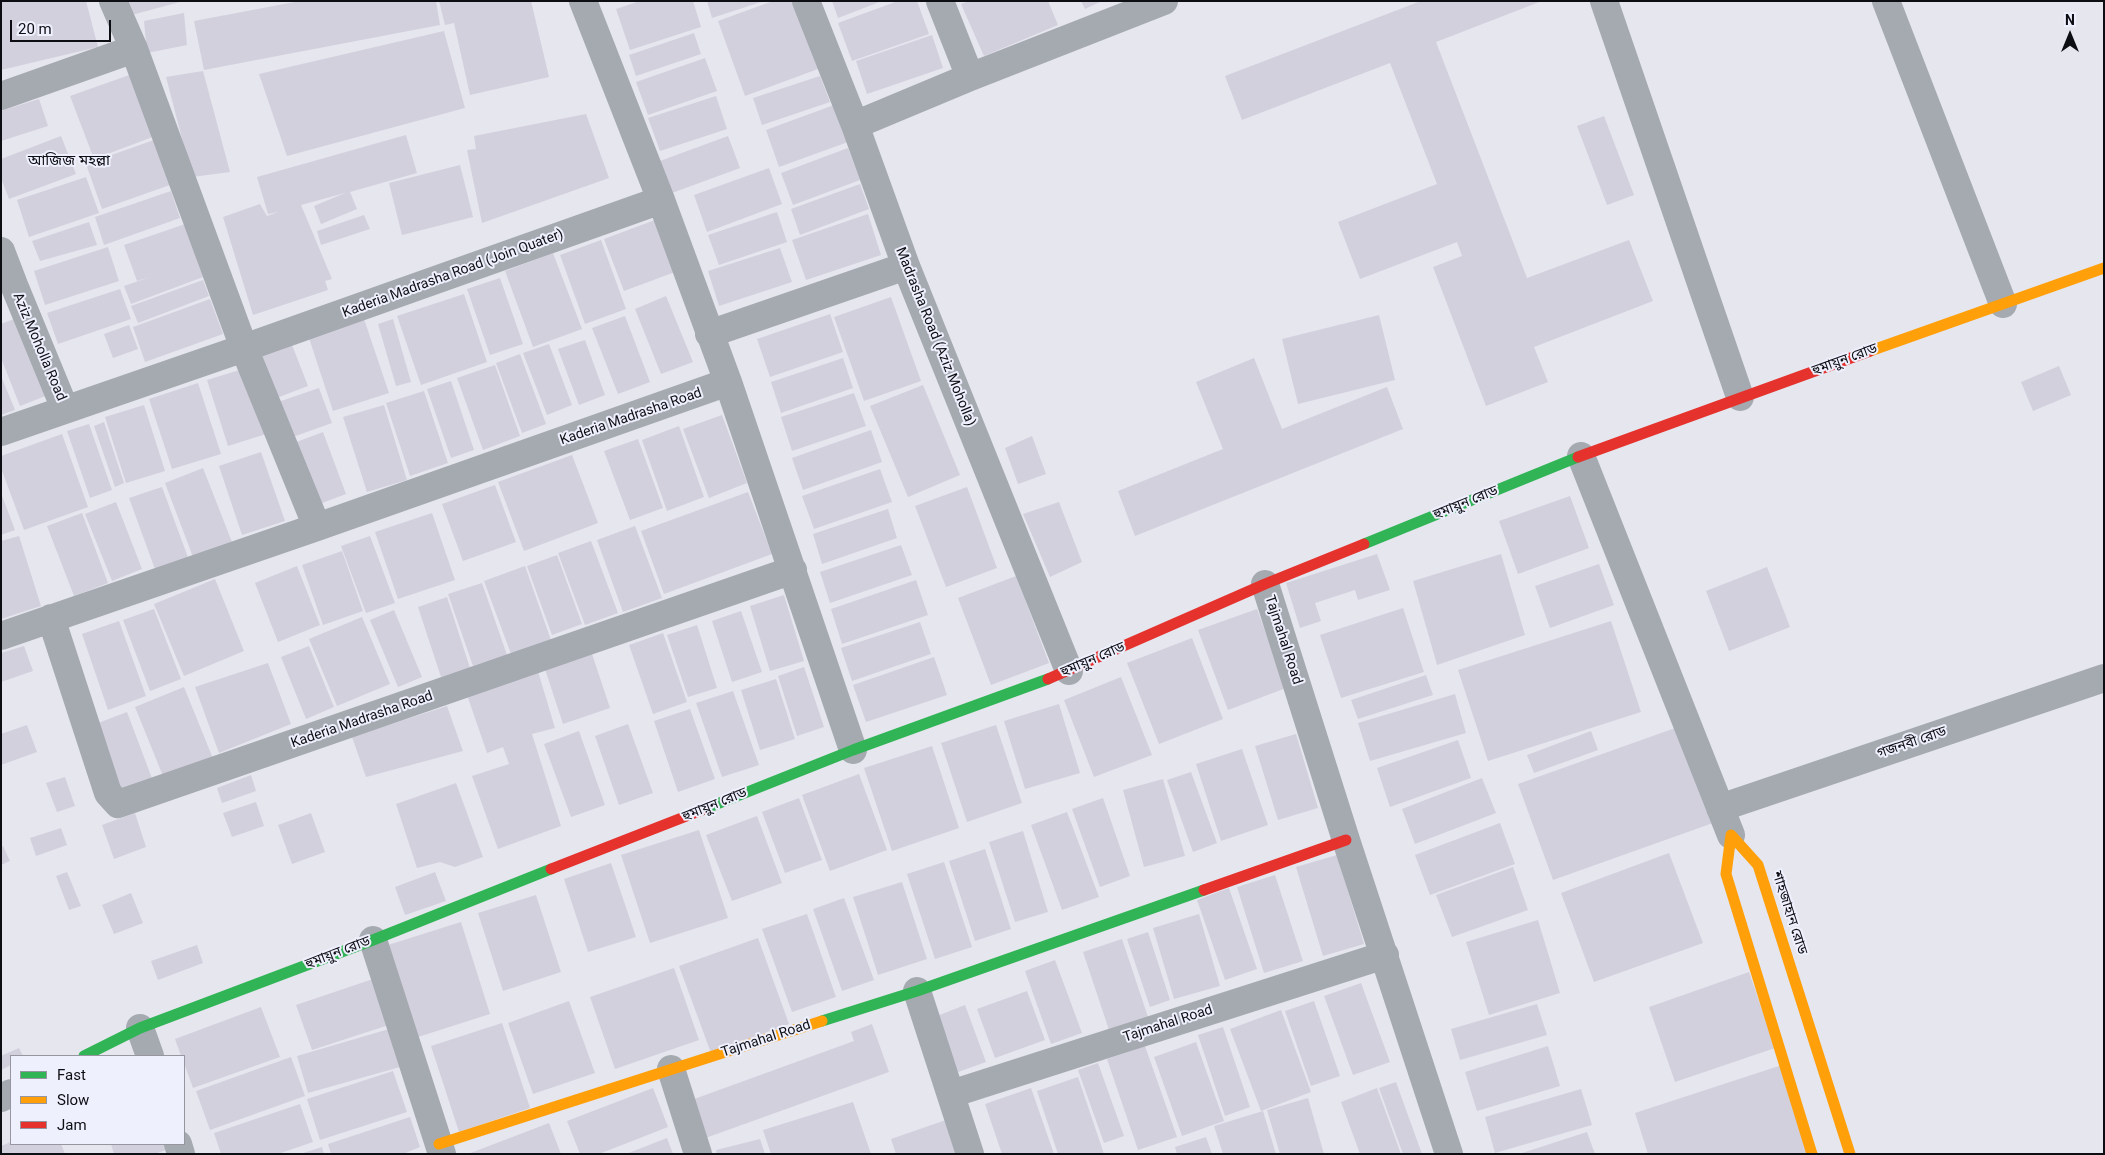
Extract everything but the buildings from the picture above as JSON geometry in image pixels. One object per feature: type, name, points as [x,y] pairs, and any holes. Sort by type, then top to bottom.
[{"type":"street","points":[[113,1],[134,49],[244,348],[317,527]]},
{"type":"street","points":[[582,1],[661,200],[728,382],[853,750]]},
{"type":"street","name":"Madrasha Road (Aziz Moholla)","points":[[806,1],[855,125],[906,266],[1069,671]]},
{"type":"street","points":[[940,1],[970,77]]},
{"type":"street","points":[[855,125],[970,77],[1164,1]]},
{"type":"street","points":[[1604,1],[1740,397]]},
{"type":"street","points":[[1886,1],[2003,304]]},
{"type":"street","points":[[1,96],[134,49]]},
{"type":"street","name":"Kaderia Madrasha Road (Join Quater)","points":[[1,432],[661,200]]},
{"type":"street","name":"Aziz Moholla Road","points":[[1,251],[7,288],[65,408]]},
{"type":"street","points":[[710,334],[906,266]]},
{"type":"street","name":"হুমায়ুন রোড","points":[[86,1055],[140,1028],[373,940],[853,750],[1069,671],[1265,584],[1581,456],[1740,397],[2104,268]]},
{"type":"street","name":"Kaderia Madrasha Road","points":[[1,636],[728,382]]},
{"type":"street","points":[[1581,456],[1731,835],[1726,874],[1812,1154]]},
{"type":"street","name":"Kaderia Madrasha Road","points":[[52,618],[108,793],[118,804],[793,570]]},
{"type":"street","name":"Tajmahal Road","points":[[1265,584],[1346,840],[1449,1154]]},
{"type":"street","name":"গজনবী রোড","points":[[1720,808],[2104,678]]},
{"type":"street","name":"শাহজাহান রোড","points":[[1731,835],[1758,865],[1850,1154]]},
{"type":"street","name":"Tajmahal Road","points":[[373,940],[441,1149],[671,1069],[917,991],[1346,840]]},
{"type":"street","name":"Tajmahal Road","points":[[951,1094],[1385,955]]},
{"type":"street","points":[[917,991],[970,1154]]},
{"type":"street","points":[[140,1028],[150,1055]]},
{"type":"street","points":[[671,1069],[698,1154]]},
{"type":"traffic: fast","points":[[1364,544],[1578,457]]},
{"type":"traffic: fast","points":[[702,810],[853,750],[1048,679]]},
{"type":"traffic: fast","points":[[86,1055],[140,1028],[373,940],[551,869]]},
{"type":"traffic: fast","points":[[822,1021],[917,991],[1204,890]]},
{"type":"traffic: slow","points":[[1870,351],[2104,268]]},
{"type":"traffic: slow","points":[[1731,835],[1758,865],[1850,1154]]},
{"type":"traffic: slow","points":[[1731,835],[1726,874],[1812,1154]]},
{"type":"traffic: slow","points":[[439,1144],[822,1021]]},
{"type":"traffic: jam","points":[[1578,457],[1870,351]]},
{"type":"traffic: jam","points":[[1048,679],[1265,584],[1364,544]]},
{"type":"traffic: jam","points":[[551,869],[702,810]]},
{"type":"traffic: jam","points":[[1204,890],[1346,840]]},
{"type":"district","name":"আজিজ মহল্লা","points":[[69,161]]}]
